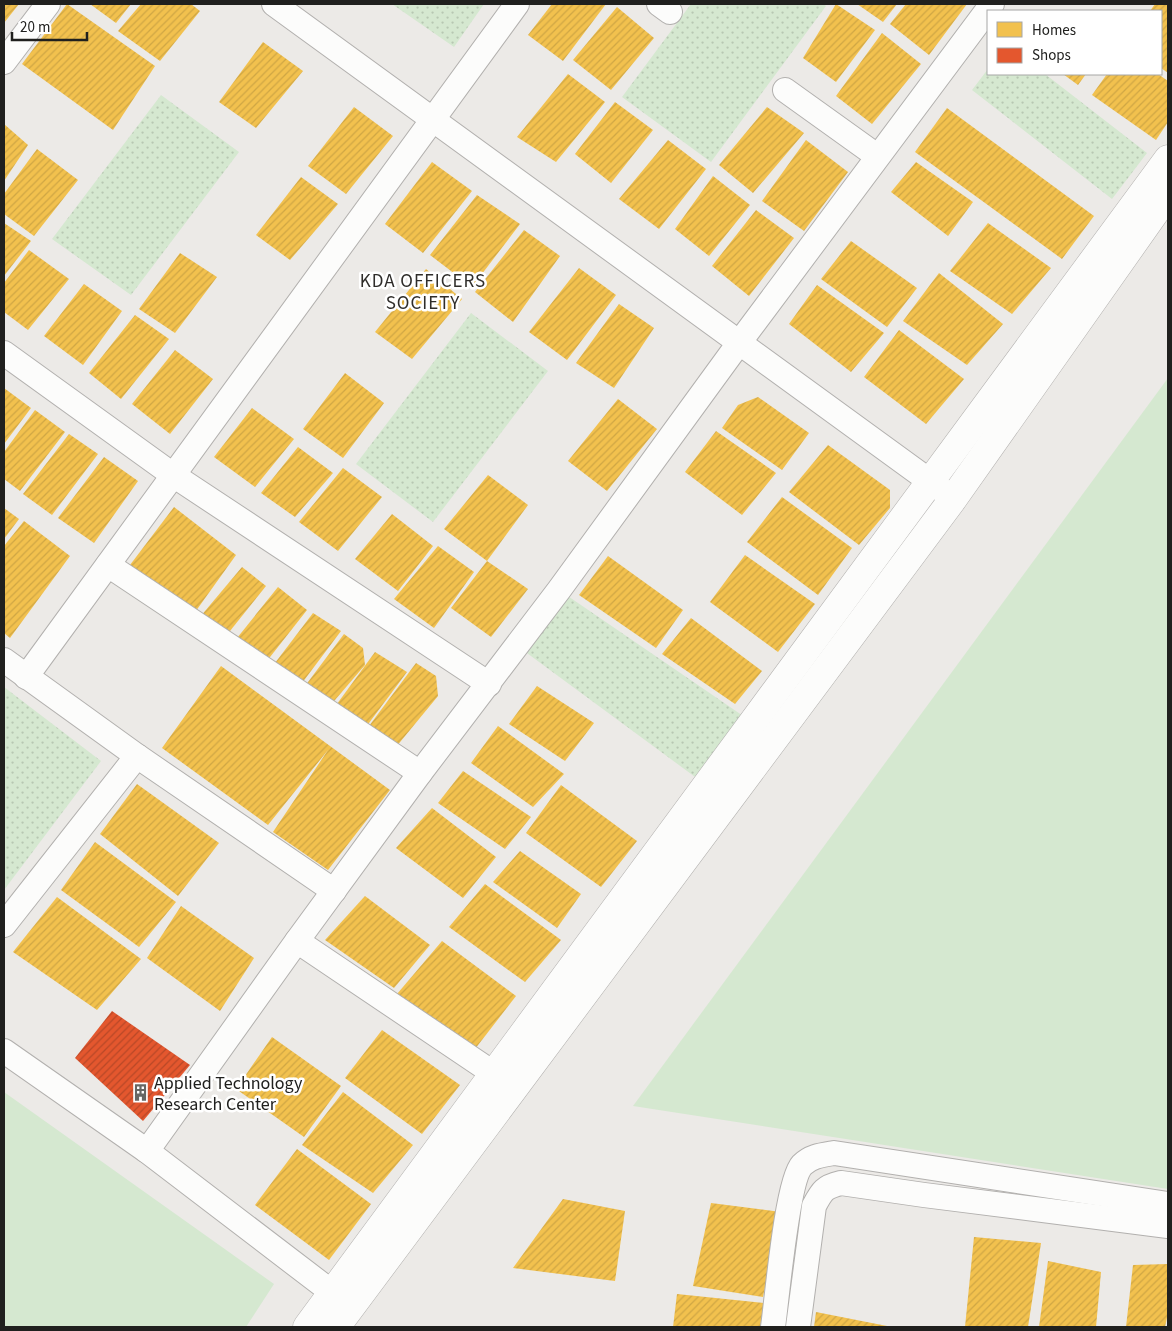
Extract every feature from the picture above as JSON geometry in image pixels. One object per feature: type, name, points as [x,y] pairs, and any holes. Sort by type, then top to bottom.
[{"type":"street","points":[[4,62],[48,4]]},
{"type":"street","points":[[274,4],[434,118],[953,499]]},
{"type":"street","points":[[26,677],[517,4]]},
{"type":"street","points":[[147,1151],[420,773],[601,534],[739,343],[987,11]]},
{"type":"street","points":[[785,90],[877,156]]},
{"type":"street","points":[[307,1327],[339,1309],[953,499],[1158,195],[1168,159]]},
{"type":"street","points":[[339,1309],[493,1073],[930,481],[1158,195]]},
{"type":"street","points":[[4,353],[173,475],[489,684]]},
{"type":"street","points":[[108,565],[420,773]]},
{"type":"street","points":[[4,660],[137,756],[334,891]]},
{"type":"street","points":[[4,925],[137,756]]},
{"type":"street","points":[[297,941],[493,1073]]},
{"type":"street","points":[[4,1051],[147,1151],[339,1309]]},
{"type":"street","points":[[773,1327],[789,1206],[801,1166],[811,1158],[834,1153],[1168,1204]]},
{"type":"street","points":[[798,1327],[814,1206],[821,1193],[828,1186],[841,1183],[1168,1226]]},
{"type":"green space","points":[[392,4],[484,4],[454,47]]},
{"type":"green space","points":[[691,4],[823,4],[826,6],[711,162],[622,97]]},
{"type":"green space","points":[[987,70],[987,75],[1046,75],[1147,153],[1112,199],[972,90]]},
{"type":"green space","points":[[161,95],[239,152],[131,295],[52,239]]},
{"type":"green space","points":[[471,313],[548,371],[433,522],[356,464]]},
{"type":"green space","points":[[1168,378],[1168,1189],[633,1106]]},
{"type":"green space","points":[[559,590],[752,722],[706,785],[516,645]]},
{"type":"green space","points":[[4,687],[101,761],[4,890]]},
{"type":"green space","points":[[4,1092],[274,1284],[246,1327],[4,1327]]},
{"type":"building: Homes","points":[[4,4],[19,4],[4,23]]},
{"type":"building: Homes","points":[[67,4],[155,66],[113,130],[22,64]]},
{"type":"building: Homes","points":[[90,4],[131,4],[116,23]]},
{"type":"building: Homes","points":[[141,4],[191,4],[200,11],[160,61],[118,31]]},
{"type":"building: Homes","points":[[552,4],[606,4],[563,61],[528,35]]},
{"type":"building: Homes","points":[[836,4],[875,30],[836,82],[803,58]]},
{"type":"building: Homes","points":[[857,4],[897,4],[883,22]]},
{"type":"building: Homes","points":[[906,4],[967,4],[929,55],[890,24]]},
{"type":"building: Homes","points":[[1155,4],[1168,4],[1168,73],[1162,69],[1162,10],[1151,10]]},
{"type":"building: Homes","points":[[617,7],[654,38],[611,90],[573,60]]},
{"type":"building: Homes","points":[[882,33],[921,64],[872,124],[836,96]]},
{"type":"building: Homes","points":[[263,42],[303,71],[256,128],[219,102]]},
{"type":"building: Homes","points":[[568,74],[605,102],[556,162],[517,137]]},
{"type":"building: Homes","points":[[1064,75],[1085,75],[1078,85]]},
{"type":"building: Homes","points":[[1106,75],[1159,75],[1168,81],[1168,122],[1156,140],[1092,95]]},
{"type":"building: Homes","points":[[615,102],[653,130],[611,183],[575,154]]},
{"type":"building: Homes","points":[[354,107],[393,136],[346,194],[308,166]]},
{"type":"building: Homes","points":[[767,107],[804,133],[753,193],[719,165]]},
{"type":"building: Homes","points":[[947,108],[1094,216],[1062,259],[915,152]]},
{"type":"building: Homes","points":[[4,124],[28,145],[4,181]]},
{"type":"building: Homes","points":[[668,140],[706,169],[659,229],[619,199]]},
{"type":"building: Homes","points":[[806,140],[848,172],[804,231],[762,201]]},
{"type":"building: Homes","points":[[37,149],[78,180],[34,236],[4,214],[4,194]]},
{"type":"building: Homes","points":[[432,162],[472,191],[423,253],[385,224]]},
{"type":"building: Homes","points":[[916,162],[973,202],[948,236],[891,192]]},
{"type":"building: Homes","points":[[713,176],[750,205],[709,256],[675,229]]},
{"type":"building: Homes","points":[[301,177],[338,204],[290,260],[256,235]]},
{"type":"building: Homes","points":[[477,195],[520,224],[472,287],[430,255]]},
{"type":"building: Homes","points":[[756,210],[794,238],[749,296],[712,266]]},
{"type":"building: Homes","points":[[4,223],[31,241],[4,276]]},
{"type":"building: Homes","points":[[988,223],[1051,268],[1012,314],[950,271]]},
{"type":"building: Homes","points":[[524,230],[560,256],[513,322],[475,292]]},
{"type":"building: Homes","points":[[851,241],[917,288],[887,327],[821,279]]},
{"type":"building: Homes","points":[[29,250],[69,279],[28,330],[4,312],[4,283]]},
{"type":"building: Homes","points":[[180,253],[217,277],[175,333],[139,309]]},
{"type":"building: Homes","points":[[579,268],[616,295],[567,360],[529,332]]},
{"type":"building: Homes","points":[[426,269],[462,299],[412,359],[375,332]]},
{"type":"building: Homes","points":[[939,273],[1003,324],[967,365],[903,321]]},
{"type":"building: Homes","points":[[84,284],[122,311],[83,365],[44,336]]},
{"type":"building: Homes","points":[[817,285],[884,333],[851,372],[789,324]]},
{"type":"building: Homes","points":[[619,304],[654,328],[614,388],[576,363]]},
{"type":"building: Homes","points":[[135,315],[169,339],[121,399],[89,373]]},
{"type":"building: Homes","points":[[899,330],[964,379],[926,424],[864,377]]},
{"type":"building: Homes","points":[[175,350],[213,379],[170,434],[132,404]]},
{"type":"building: Homes","points":[[345,373],[384,403],[343,458],[303,429]]},
{"type":"building: Homes","points":[[4,388],[31,408],[4,444]]},
{"type":"building: Homes","points":[[758,397],[809,433],[782,470],[722,428],[738,405]]},
{"type":"building: Homes","points":[[618,399],[657,429],[607,491],[568,461]]},
{"type":"building: Homes","points":[[252,408],[294,439],[255,487],[214,457]]},
{"type":"building: Homes","points":[[35,410],[65,432],[20,491],[4,479],[4,452]]},
{"type":"building: Homes","points":[[716,431],[776,473],[742,515],[685,472]]},
{"type":"building: Homes","points":[[69,434],[98,454],[52,515],[23,494]]},
{"type":"building: Homes","points":[[828,445],[890,490],[890,508],[859,545],[789,492]]},
{"type":"building: Homes","points":[[298,447],[333,473],[295,517],[261,493]]},
{"type":"building: Homes","points":[[104,457],[138,481],[94,543],[58,518]]},
{"type":"building: Homes","points":[[343,468],[382,497],[338,551],[299,522]]},
{"type":"building: Homes","points":[[488,475],[528,505],[487,561],[444,529]]},
{"type":"building: Homes","points":[[782,497],[852,548],[818,595],[747,542]]},
{"type":"building: Homes","points":[[174,507],[236,555],[193,615],[130,565]]},
{"type":"building: Homes","points":[[4,508],[19,519],[4,539]]},
{"type":"building: Homes","points":[[392,514],[433,546],[398,591],[355,559]]},
{"type":"building: Homes","points":[[24,521],[70,556],[10,638],[4,633],[4,546]]},
{"type":"building: Homes","points":[[438,546],[474,572],[434,628],[394,599]]},
{"type":"building: Homes","points":[[745,555],[815,604],[778,652],[710,602]]},
{"type":"building: Homes","points":[[608,556],[683,610],[656,648],[579,595]]},
{"type":"building: Homes","points":[[487,561],[528,589],[491,637],[451,608]]},
{"type":"building: Homes","points":[[242,567],[266,586],[226,636],[200,617]]},
{"type":"building: Homes","points":[[278,587],[307,610],[263,666],[233,643]]},
{"type":"building: Homes","points":[[313,613],[341,631],[302,683],[275,663]]},
{"type":"building: Homes","points":[[691,618],[762,671],[735,704],[662,654]]},
{"type":"building: Homes","points":[[344,634],[363,648],[365,665],[329,707],[302,690]]},
{"type":"building: Homes","points":[[375,652],[407,672],[366,727],[334,708]]},
{"type":"building: Homes","points":[[416,663],[436,676],[438,696],[396,747],[369,726]]},
{"type":"building: Homes","points":[[221,666],[390,790],[328,870],[273,832],[328,750],[268,825],[162,748]]},
{"type":"building: Homes","points":[[537,686],[594,723],[565,761],[509,724]]},
{"type":"building: Homes","points":[[498,726],[564,774],[533,807],[471,763]]},
{"type":"building: Homes","points":[[463,771],[531,817],[505,849],[438,803]]},
{"type":"building: Homes","points":[[137,784],[219,843],[178,896],[100,834]]},
{"type":"building: Homes","points":[[561,785],[637,841],[601,887],[526,833]]},
{"type":"building: Homes","points":[[432,808],[496,857],[463,898],[396,848]]},
{"type":"building: Homes","points":[[95,842],[176,902],[139,947],[61,890]]},
{"type":"building: Homes","points":[[520,851],[581,894],[557,928],[493,882]]},
{"type":"building: Homes","points":[[485,884],[561,940],[525,982],[449,927]]},
{"type":"building: Homes","points":[[365,896],[430,945],[394,988],[325,940]]},
{"type":"building: Homes","points":[[57,897],[141,959],[97,1010],[13,952]]},
{"type":"building: Homes","points":[[181,906],[254,958],[220,1011],[147,958]]},
{"type":"building: Homes","points":[[442,941],[516,996],[475,1049],[397,994]]},
{"type":"building: Homes","points":[[382,1030],[460,1085],[422,1134],[345,1078]]},
{"type":"building: Homes","points":[[272,1037],[341,1086],[304,1137],[236,1089]]},
{"type":"building: Homes","points":[[343,1092],[413,1145],[373,1193],[302,1145]]},
{"type":"building: Homes","points":[[297,1149],[371,1204],[329,1260],[255,1205]]},
{"type":"building: Homes","points":[[563,1199],[625,1211],[615,1281],[513,1268]]},
{"type":"building: Homes","points":[[711,1203],[781,1212],[763,1297],[693,1286]]},
{"type":"building: Homes","points":[[974,1237],[1041,1243],[1028,1327],[965,1327]]},
{"type":"building: Homes","points":[[1048,1261],[1101,1272],[1096,1327],[1039,1327]]},
{"type":"building: Homes","points":[[1168,1264],[1168,1313],[1165,1327],[1126,1327],[1133,1265]]},
{"type":"building: Homes","points":[[677,1294],[764,1303],[760,1327],[673,1327]]},
{"type":"building: Homes","points":[[816,1312],[887,1326],[814,1327]]},
{"type":"building: Shops","name":"Applied Technology Research Center","points":[[112,1011],[190,1065],[143,1121],[75,1058]]},
{"type":"place","name":"Applied Technology Research Center","points":[[140,1093]]},
{"type":"district","name":"KDA OFFICERS SOCIETY","points":[[423,291]]}]
